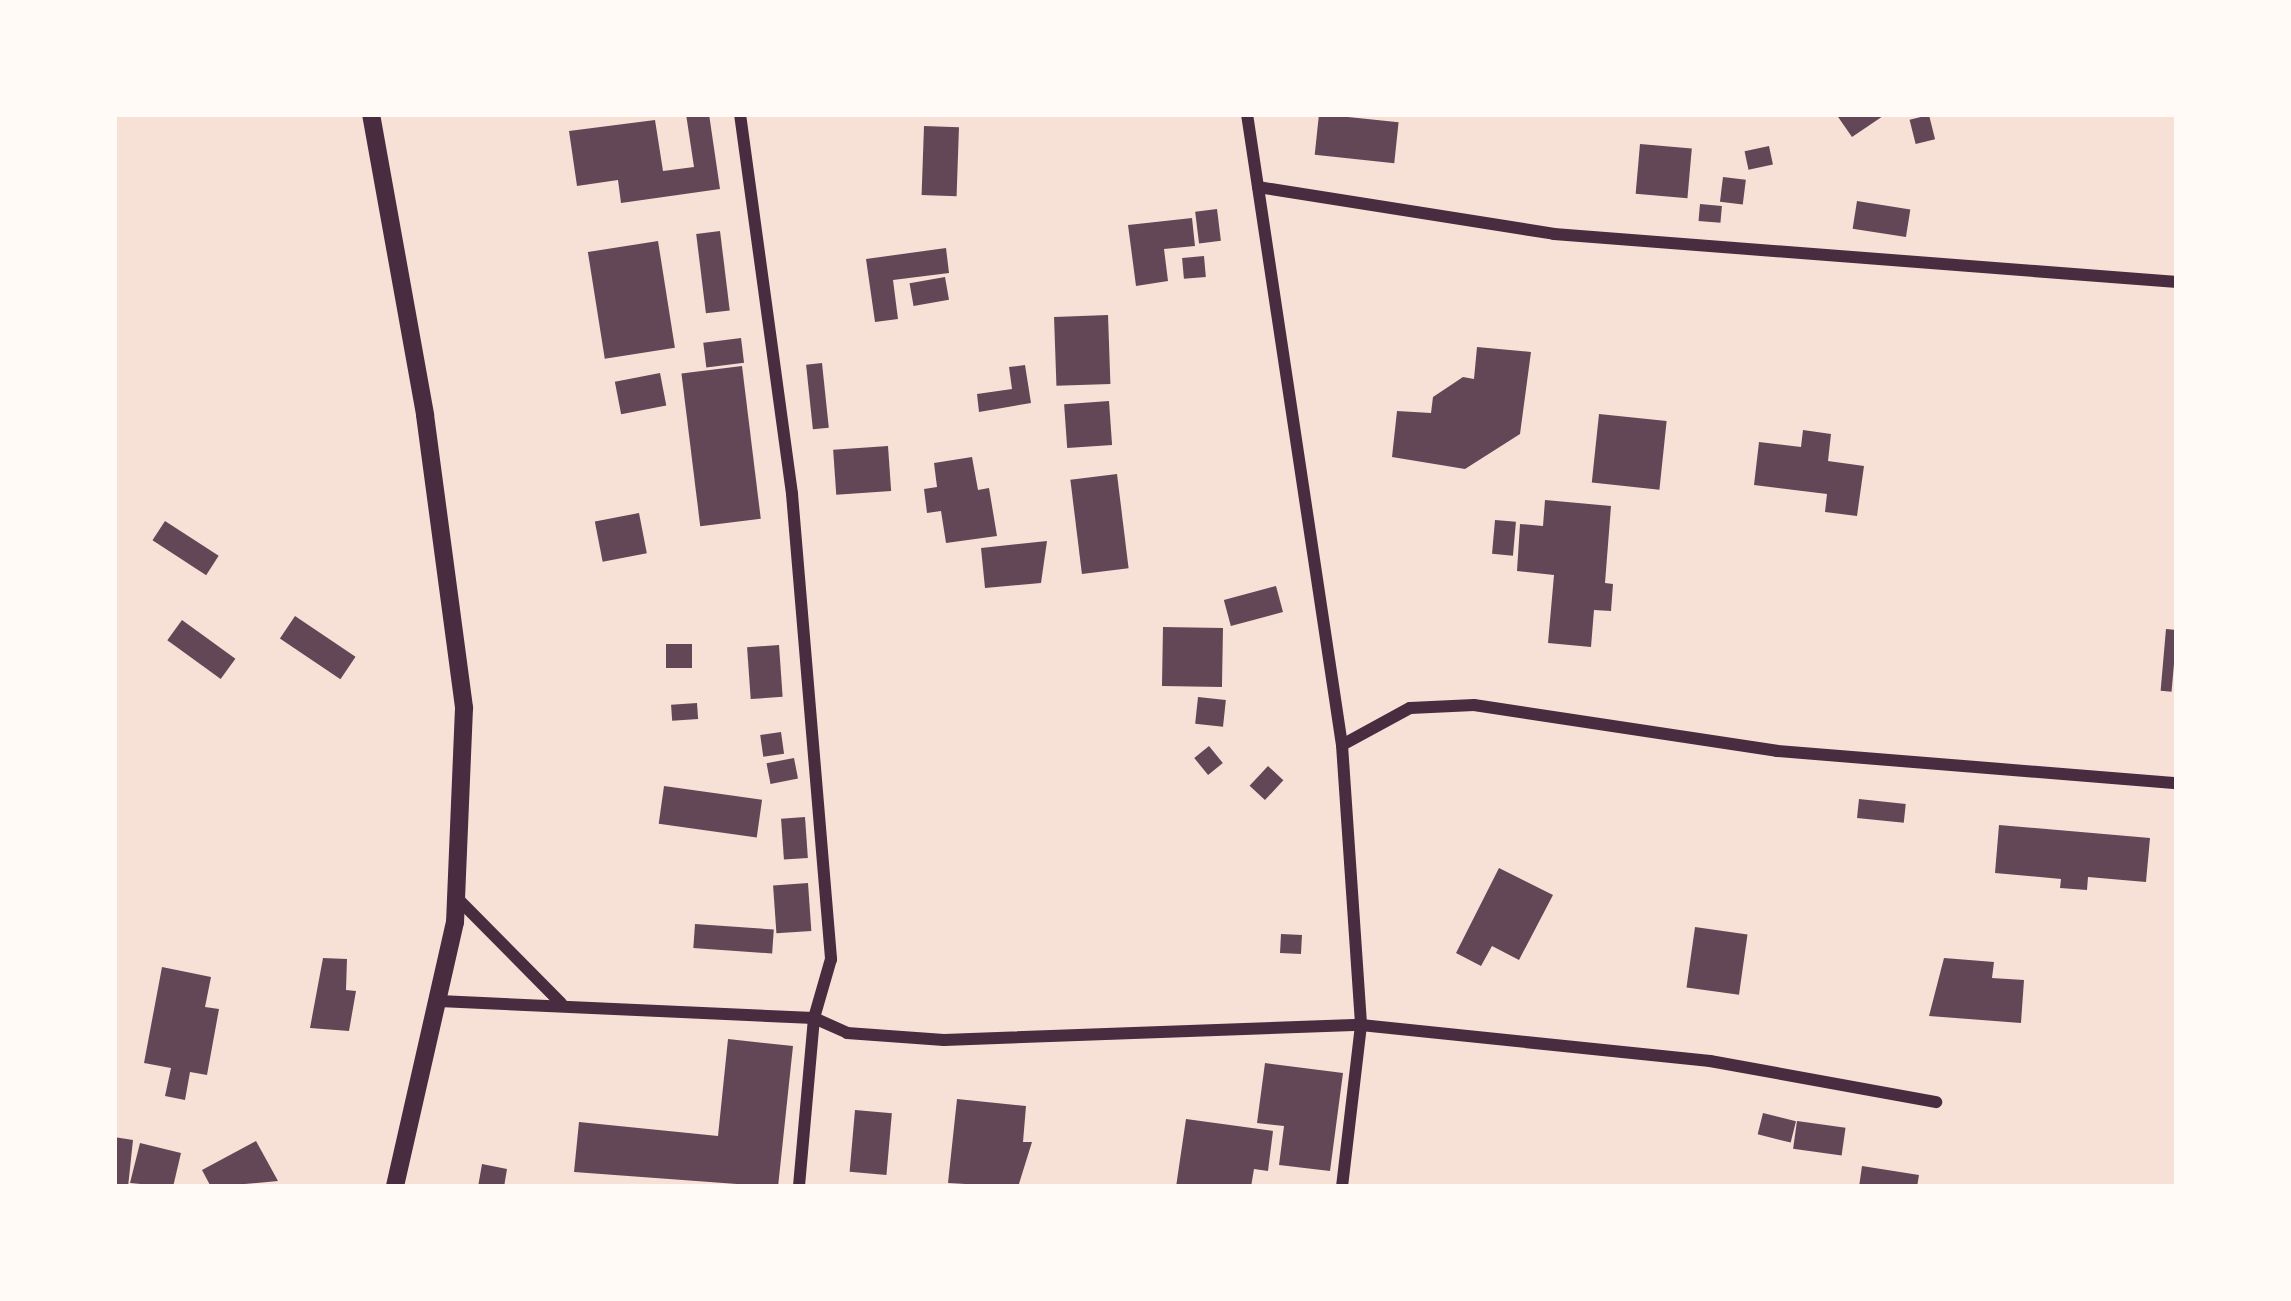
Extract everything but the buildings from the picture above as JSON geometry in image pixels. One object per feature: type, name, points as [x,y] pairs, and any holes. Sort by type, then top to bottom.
[{"type":"street","points":[[371,114],[455,627],[464,708],[457,898],[439,1001],[395,1187]]},
{"type":"street","points":[[740,114],[791,494],[827,915],[830,974],[814,1018],[799,1187]]},
{"type":"street","points":[[1247,114],[1342,745],[1361,1024],[1342,1187]]},
{"type":"street","points":[[1258,187],[1554,234],[2177,282]]},
{"type":"street","points":[[1342,745],[1410,708],[1474,705],[1777,751],[2177,783]]},
{"type":"street","points":[[457,898],[561,1003]]},
{"type":"street","points":[[439,1001],[814,1018],[847,1033],[944,1040],[1361,1024],[1709,1060],[1936,1102]]}]
